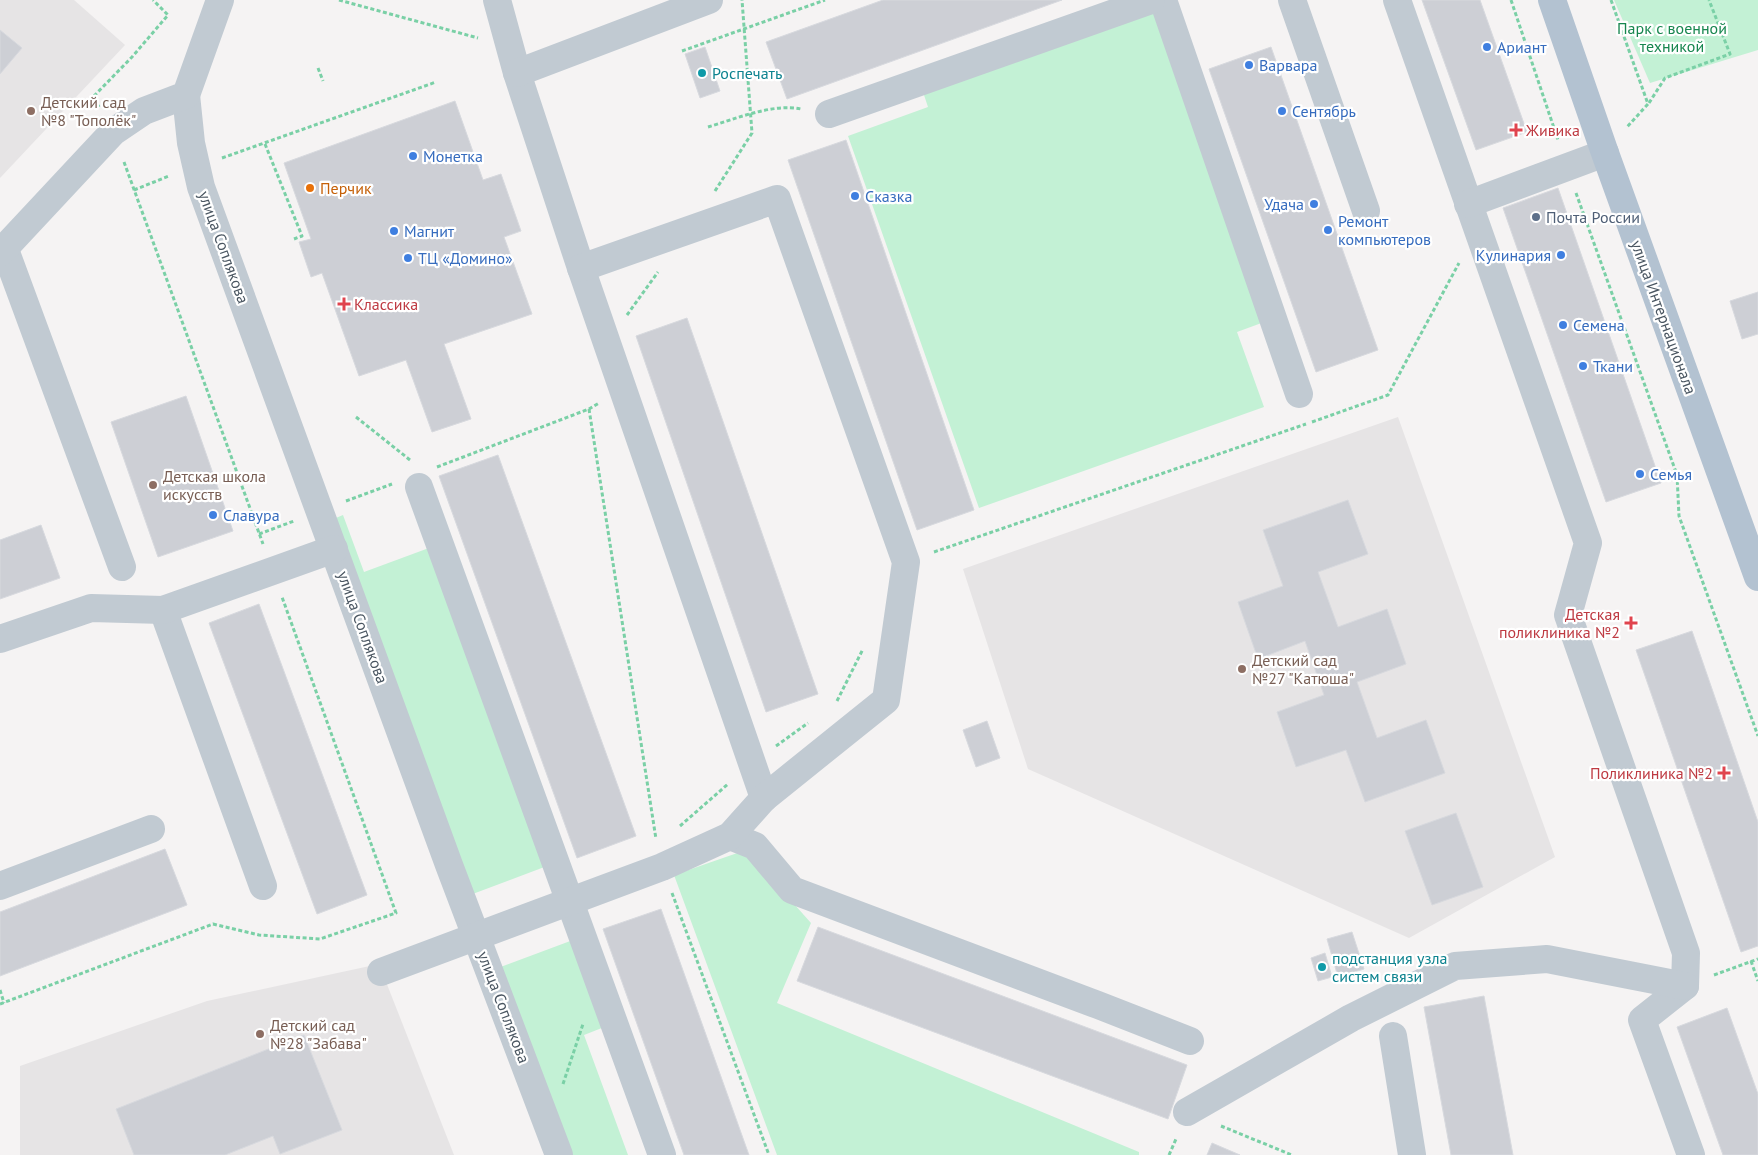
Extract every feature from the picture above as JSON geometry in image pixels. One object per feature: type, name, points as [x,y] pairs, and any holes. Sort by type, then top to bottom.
[{"type":"main road","name":"улица Интернационала","points":[[1552,0],[1604,153],[1758,577]]},
{"type":"street","points":[[122,567],[2,250],[113,132],[144,111],[186,95],[220,0]]},
{"type":"street","points":[[497,0],[513,60],[581,268],[764,798]]},
{"type":"street","points":[[513,60],[709,0]]},
{"type":"street","points":[[829,114],[1151,0]]},
{"type":"street","points":[[1163,0],[1299,394]]},
{"type":"street","points":[[1292,0],[1366,211]]},
{"type":"street","points":[[1397,0],[1588,543],[1568,615],[1686,953],[1685,986],[1642,1020],[1690,1155]]},
{"type":"street","name":"улица Соплякова","points":[[186,95],[191,143],[201,187],[552,1146]]},
{"type":"street","points":[[1468,204],[1604,153]]},
{"type":"street","points":[[381,972],[662,867],[730,836],[764,798],[886,700],[906,562],[777,199],[581,268]]},
{"type":"street","points":[[418,476],[662,1155]]},
{"type":"street","points":[[0,639],[91,608],[163,610],[334,549]]},
{"type":"street","points":[[163,610],[263,886]]},
{"type":"street","points":[[0,886],[151,829]]},
{"type":"street","points":[[730,836],[756,846],[792,890],[1098,1004],[1190,1041]]},
{"type":"street","points":[[1187,1112],[1351,1018],[1455,966],[1547,958],[1685,986]]},
{"type":"street","points":[[1392,1036],[1412,1155]]},
{"type":"path","points":[[93,97],[132,57],[168,15],[152,0]]},
{"type":"path","points":[[339,0],[513,60]]},
{"type":"path","points":[[682,51],[825,0]]},
{"type":"path","points":[[1511,0],[1567,166],[1677,475],[1679,516],[1758,736]]},
{"type":"path","points":[[1611,0],[1648,104]]},
{"type":"path","points":[[1604,153],[1648,104],[1665,78],[1730,54],[1709,0]]},
{"type":"path","points":[[318,68],[322,81]]},
{"type":"path","points":[[234,155],[436,82]]},
{"type":"path","points":[[708,127],[751,114],[790,106],[829,114]]},
{"type":"path","points":[[0,990],[2,1003],[213,924],[258,935],[320,939],[396,913],[113,132]]},
{"type":"path","points":[[265,144],[302,236],[294,239]]},
{"type":"path","points":[[906,562],[1388,395],[1477,229]]},
{"type":"path","points":[[589,409],[662,867],[769,1155]]},
{"type":"path","points":[[356,417],[418,476]]},
{"type":"path","points":[[1685,986],[1758,959]]},
{"type":"path","points":[[1751,961],[1758,981]]},
{"type":"path","points":[[552,1146],[585,1019]]},
{"type":"path","points":[[1169,1155],[1187,1112],[1292,1155]]},
{"type":"shaded area","name":"Детский сад №8 \"Тополёк\"","points":[[0,0],[74,0],[125,45],[0,178]]},
{"type":"shaded area","name":"Детский сад №27 \"Катюша\"","points":[[1398,417],[1555,857],[1409,938],[1028,769],[963,569]]},
{"type":"shaded area","name":"Детский сад №28 \"Забава\"","points":[[379,964],[454,1155],[20,1155],[20,1066],[207,1001]]},
{"type":"green space","name":"Парк с военной техникой","points":[[1614,0],[1758,0],[1758,50],[1650,83]]},
{"type":"green space","points":[[1157,4],[1267,321],[1237,332],[1264,407],[979,508],[848,136],[928,107],[921,86]]},
{"type":"green space","points":[[343,515],[364,572],[437,545],[555,863],[470,895],[331,520]]},
{"type":"green space","points":[[746,850],[811,923],[777,1003],[1139,1152],[1139,1155],[777,1155],[674,875]]},
{"type":"green space","points":[[581,937],[612,1024],[584,1035],[628,1155],[564,1155],[495,969]]},
{"type":"building","points":[[883,0],[1062,0],[787,99],[766,42]]},
{"type":"building","points":[[1422,0],[1480,0],[1527,132],[1476,150]]},
{"type":"building","points":[[0,30],[22,48],[0,74]]},
{"type":"building","name":"Роспечать","points":[[705,47],[720,91],[700,98],[685,54]]},
{"type":"building","points":[[1271,47],[1378,350],[1316,372],[1209,69]]},
{"type":"building","name":"ТЦ «Домино»","points":[[455,101],[483,180],[501,174],[521,231],[504,237],[532,314],[444,344],[471,419],[432,432],[406,360],[359,376],[322,273],[311,277],[299,242],[311,239],[284,163]]},
{"type":"building","points":[[846,140],[974,510],[917,530],[788,160]]},
{"type":"building","points":[[1558,188],[1661,483],[1606,502],[1503,208]]},
{"type":"building","points":[[1758,292],[1758,334],[1742,339],[1730,301]]},
{"type":"building","points":[[687,318],[818,694],[766,712],[636,336]]},
{"type":"building","points":[[186,396],[233,531],[158,557],[111,422]]},
{"type":"building","points":[[498,455],[636,836],[577,858],[439,476]]},
{"type":"building","points":[[1348,500],[1368,554],[1318,572],[1338,627],[1387,609],[1406,664],[1357,682],[1377,738],[1426,720],[1445,773],[1365,802],[1346,750],[1296,767],[1277,712],[1324,695],[1305,641],[1258,659],[1238,602],[1283,586],[1263,530]]},
{"type":"building","points":[[41,525],[60,578],[0,599],[0,540]]},
{"type":"building","points":[[259,604],[367,895],[317,914],[209,623]]},
{"type":"building","points":[[1692,631],[1758,822],[1758,946],[1741,952],[1636,650]]},
{"type":"building","points":[[987,721],[1000,758],[976,767],[963,730]]},
{"type":"building","points":[[1456,813],[1483,887],[1432,905],[1405,831]]},
{"type":"building","points":[[165,849],[187,905],[0,976],[0,912]]},
{"type":"building","points":[[661,909],[749,1155],[684,1155],[603,929]]},
{"type":"building","points":[[818,927],[1187,1065],[1168,1119],[797,981]]},
{"type":"building","points":[[1352,932],[1364,969],[1338,977],[1327,939]]},
{"type":"building","name":"подстанция узла систем связи","points":[[1325,953],[1332,977],[1318,981],[1311,958]]},
{"type":"building","points":[[1484,996],[1513,1155],[1451,1155],[1424,1007]]},
{"type":"building","points":[[1727,1008],[1758,1094],[1758,1155],[1723,1155],[1677,1027]]},
{"type":"building","points":[[304,1035],[342,1130],[280,1154],[273,1136],[225,1155],[134,1155],[116,1109]]},
{"type":"building","points":[[1212,1143],[1240,1155],[1207,1155]]},
{"type":"place","name":"Ариант","points":[[1487,47]]},
{"type":"place","name":"Варвара","points":[[1249,65]]},
{"type":"place","name":"Роспечать","points":[[702,73]]},
{"type":"place","name":"Детский сад №8 \"Тополёк\"","points":[[31,111]]},
{"type":"place","name":"Сентябрь","points":[[1282,111]]},
{"type":"place","name":"Живика","points":[[1516,130]]},
{"type":"place","name":"Монетка","points":[[413,156]]},
{"type":"place","name":"Перчик","points":[[310,188]]},
{"type":"place","name":"Сказка","points":[[855,196]]},
{"type":"place","name":"Удача","points":[[1314,204]]},
{"type":"place","name":"Почта России","points":[[1536,217]]},
{"type":"place","name":"Ремонт компьютеров","points":[[1328,230]]},
{"type":"place","name":"Магнит","points":[[394,231]]},
{"type":"place","name":"Кулинария","points":[[1561,255]]},
{"type":"place","name":"ТЦ «Домино»","points":[[408,258]]},
{"type":"place","name":"Классика","points":[[344,304]]},
{"type":"place","name":"Семена","points":[[1563,325]]},
{"type":"place","name":"Ткани","points":[[1583,366]]},
{"type":"place","name":"Семья","points":[[1640,474]]},
{"type":"place","name":"Детская школа искусств","points":[[153,485]]},
{"type":"place","name":"Славура","points":[[213,515]]},
{"type":"place","name":"Детская поликлиника №2","points":[[1631,623]]},
{"type":"place","name":"Детский сад №27 \"Катюша\"","points":[[1242,669]]},
{"type":"place","name":"Поликлиника №2","points":[[1724,773]]},
{"type":"place","name":"подстанция узла систем связи","points":[[1322,967]]},
{"type":"place","name":"Детский сад №28 \"Забава\"","points":[[260,1034]]}]
